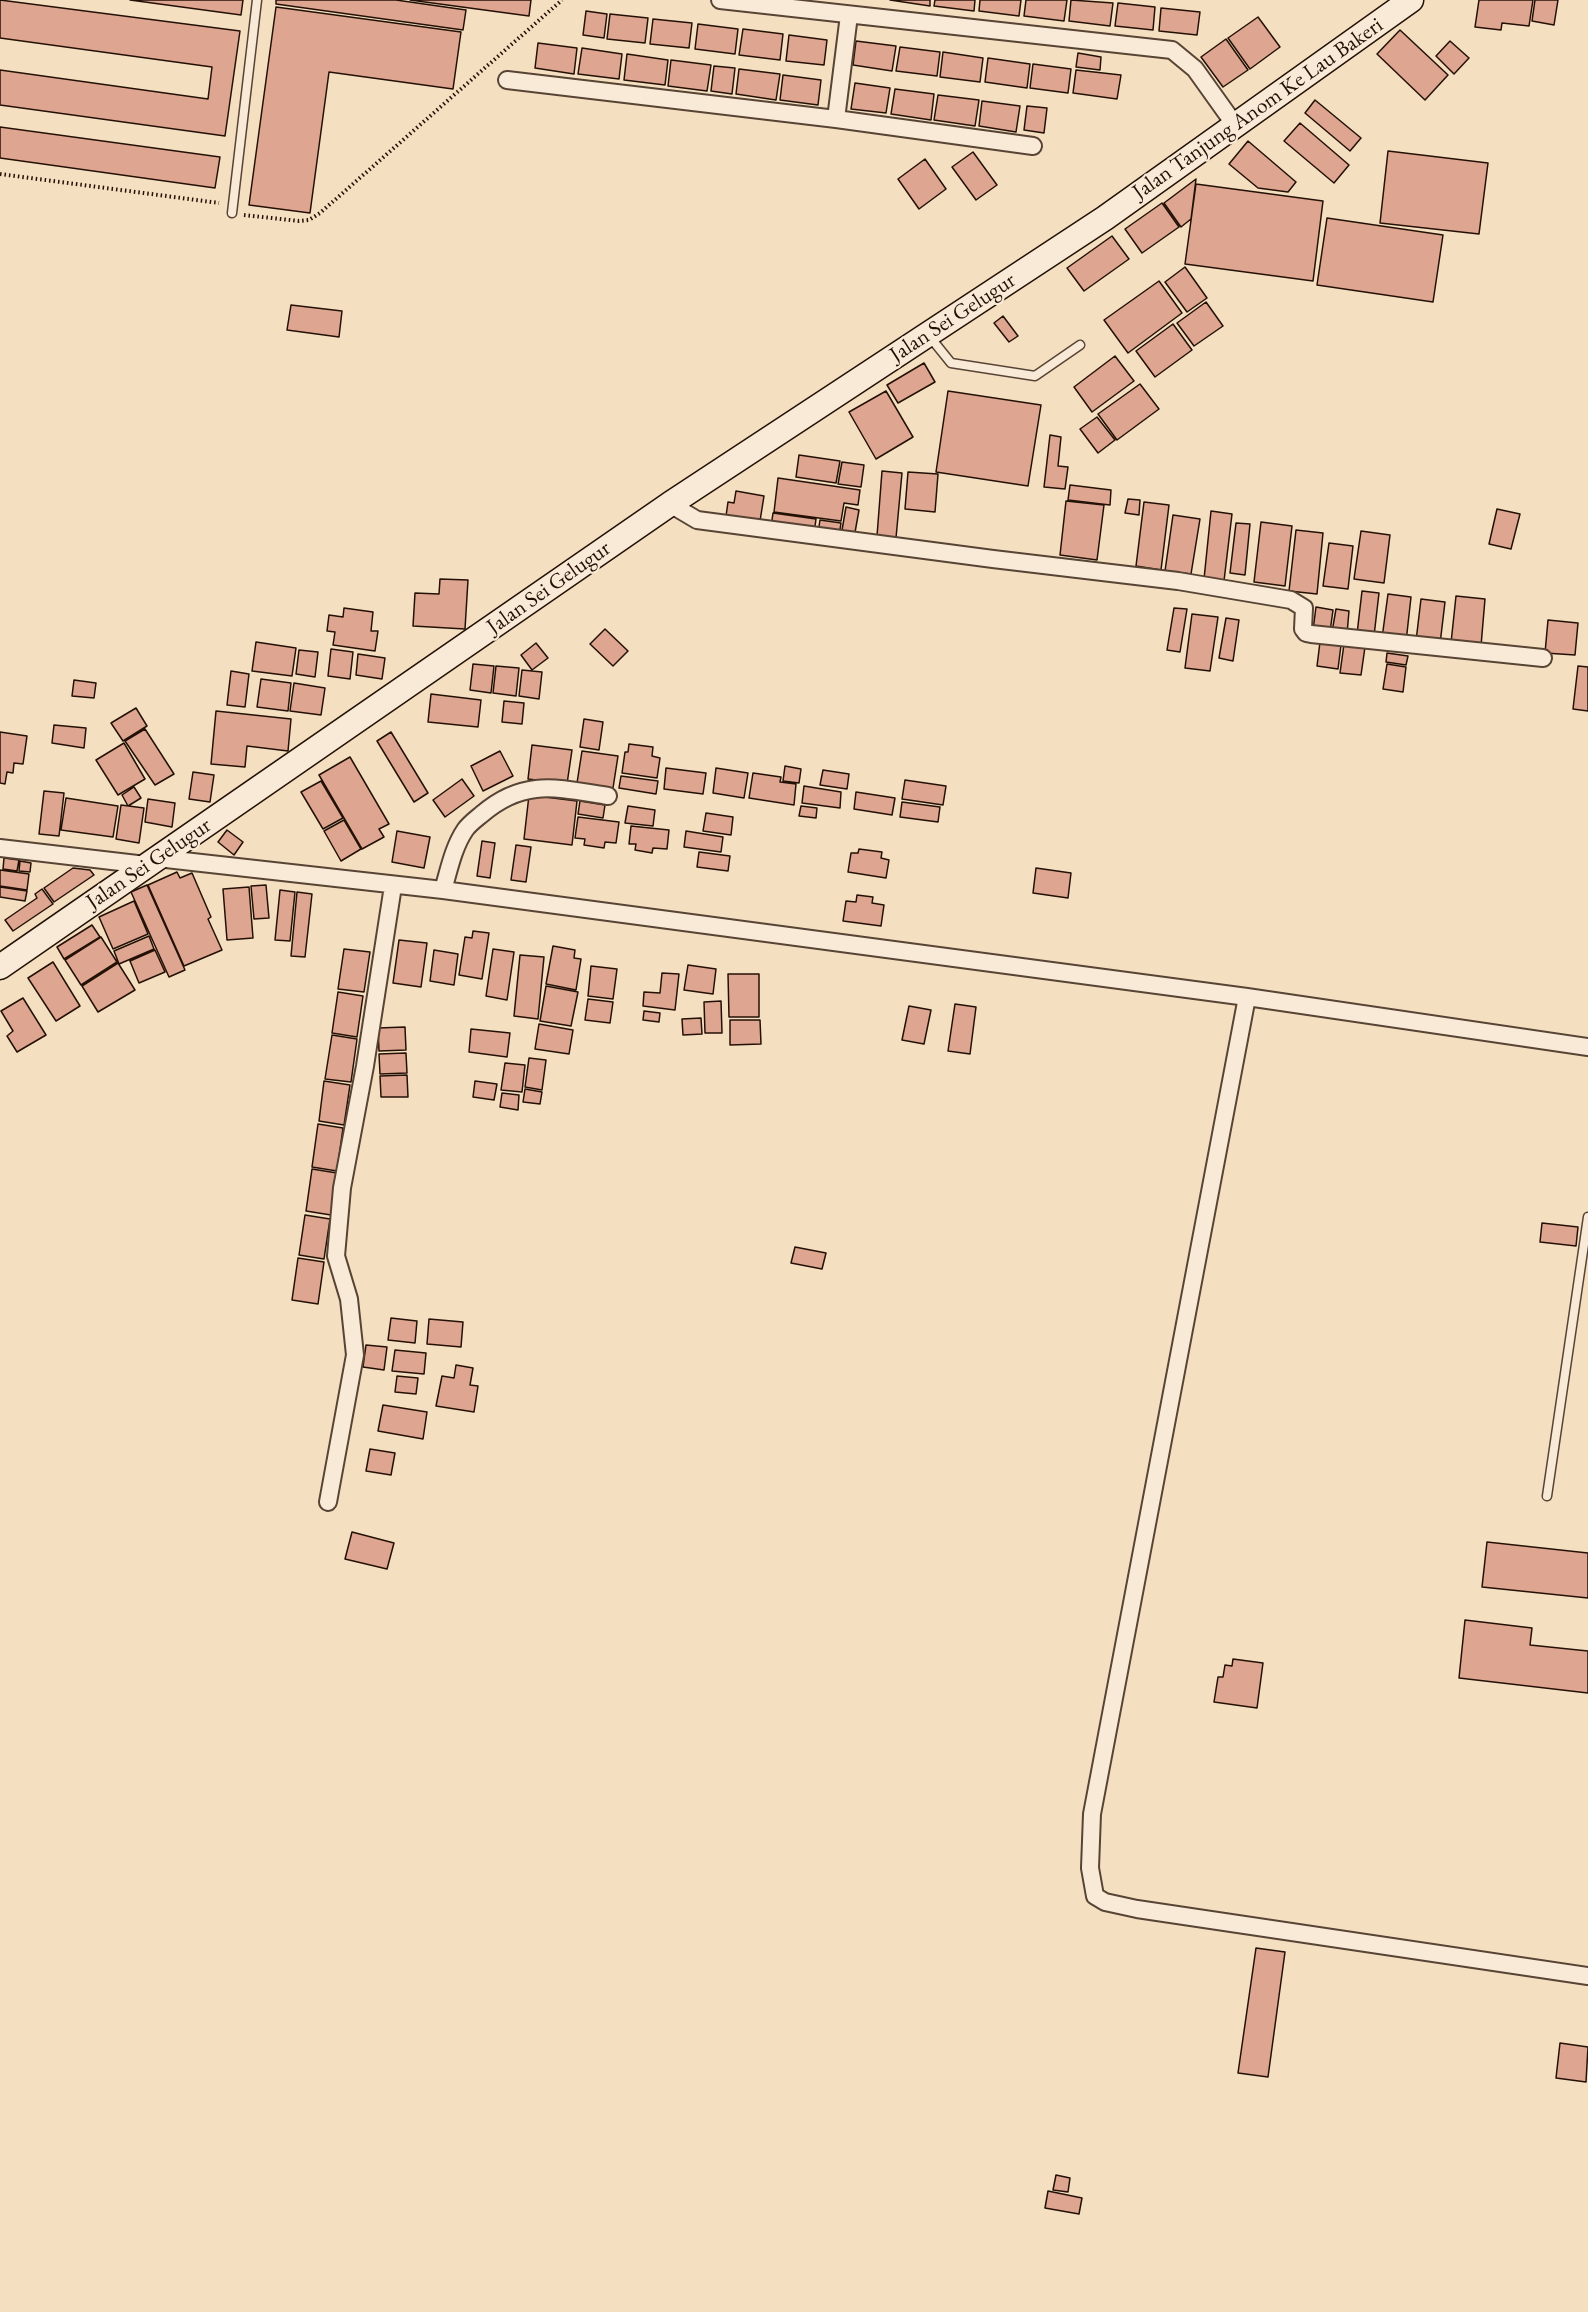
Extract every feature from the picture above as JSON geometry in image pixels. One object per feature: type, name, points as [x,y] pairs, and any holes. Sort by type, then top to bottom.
[{"type":"main road","name":"Jalan Tanjung Anom Ke Lau Bakeri","points":[[1105,218],[1411,0]]},
{"type":"main road","name":"Jalan Sei Gelugur","points":[[0,967],[670,504],[1105,218]]},
{"type":"street","points":[[720,0],[1172,50],[1195,69],[1235,125]]},
{"type":"street","points":[[836,119],[849,15]]},
{"type":"street","points":[[507,80],[836,119],[1033,146]]},
{"type":"street","points":[[670,504],[698,520],[981,558],[1178,581],[1291,600],[1304,608],[1303,628],[1306,633],[1311,634],[1543,658]]},
{"type":"street","points":[[443,890],[454,850],[466,828],[490,807],[520,790],[556,788],[608,796]]},
{"type":"street","points":[[0,848],[443,890],[1247,997],[1588,1047]]},
{"type":"street","points":[[328,1502],[355,1355],[349,1299],[336,1256],[342,1188],[365,1066],[393,886]]},
{"type":"street","points":[[1247,997],[1092,1814],[1090,1868],[1095,1896],[1105,1902],[1137,1909],[1588,1976]]},
{"type":"lane","points":[[232,213],[257,0]]},
{"type":"lane","points":[[928,334],[951,363],[1035,376],[1080,345]]},
{"type":"lane","points":[[1547,1496],[1588,1217]]},
{"type":"path","points":[[0,174],[221,203],[232,213],[309,220],[320,213],[562,0]]},
{"type":"building","points":[[0,0],[240,31],[225,136],[0,105],[0,70],[208,99],[212,67],[0,38]]},
{"type":"building","points":[[130,0],[243,0],[241,15]]},
{"type":"building","points":[[276,0],[396,0],[466,10],[463,30],[276,4]]},
{"type":"building","points":[[410,0],[531,0],[529,16]]},
{"type":"building","points":[[890,0],[930,0],[930,6]]},
{"type":"building","points":[[935,0],[975,0],[974,11],[934,6]]},
{"type":"building","points":[[980,0],[1021,0],[1019,16],[979,11]]},
{"type":"building","points":[[1026,0],[1067,0],[1064,21],[1024,16]]},
{"type":"building","points":[[1071,0],[1113,3],[1110,26],[1069,21]]},
{"type":"building","points":[[1479,0],[1533,0],[1529,26],[1502,23],[1501,30],[1475,27]]},
{"type":"building","points":[[1535,0],[1558,0],[1554,25],[1532,21]]},
{"type":"building","points":[[1118,3],[1155,7],[1153,30],[1115,26]]},
{"type":"building","points":[[276,7],[461,32],[453,89],[329,72],[310,213],[249,205]]},
{"type":"building","points":[[1161,8],[1200,12],[1197,35],[1159,31]]},
{"type":"building","points":[[586,11],[607,14],[604,38],[583,35]]},
{"type":"building","points":[[610,14],[648,18],[645,43],[607,39]]},
{"type":"building","points":[[1258,17],[1280,47],[1250,69],[1228,38]]},
{"type":"building","points":[[653,19],[692,23],[689,48],[650,44]]},
{"type":"building","points":[[698,24],[738,29],[735,54],[695,49]]},
{"type":"building","points":[[743,29],[783,34],[780,60],[739,55]]},
{"type":"building","points":[[1400,30],[1448,75],[1425,100],[1377,54]]},
{"type":"building","points":[[789,35],[827,40],[824,65],[786,61]]},
{"type":"building","points":[[1226,39],[1248,70],[1223,87],[1201,57]]},
{"type":"building","points":[[856,41],[896,46],[892,71],[853,65]]},
{"type":"building","points":[[1450,41],[1469,58],[1454,74],[1436,56]]},
{"type":"building","points":[[538,43],[577,48],[574,74],[535,68]]},
{"type":"building","points":[[900,47],[940,52],[937,76],[896,71]]},
{"type":"building","points":[[582,48],[622,54],[619,79],[578,74]]},
{"type":"building","points":[[943,52],[983,58],[980,82],[940,77]]},
{"type":"building","points":[[1078,53],[1101,57],[1100,70],[1076,67]]},
{"type":"building","points":[[627,54],[668,60],[665,85],[624,80]]},
{"type":"building","points":[[988,58],[1030,64],[1027,88],[985,82]]},
{"type":"building","points":[[671,60],[711,65],[707,91],[668,86]]},
{"type":"building","points":[[1033,64],[1071,69],[1068,93],[1030,88]]},
{"type":"building","points":[[714,66],[735,68],[732,94],[711,91]]},
{"type":"building","points":[[739,69],[780,74],[776,100],[736,94]]},
{"type":"building","points":[[1076,70],[1121,75],[1117,99],[1073,93]]},
{"type":"building","points":[[783,75],[821,80],[818,105],[780,100]]},
{"type":"building","points":[[855,83],[890,88],[886,113],[851,109]]},
{"type":"building","points":[[895,89],[934,94],[931,120],[891,114]]},
{"type":"building","points":[[938,95],[979,100],[975,126],[934,120]]},
{"type":"building","points":[[1315,100],[1361,138],[1350,151],[1305,113]]},
{"type":"building","points":[[982,101],[1020,106],[1016,132],[979,126]]},
{"type":"building","points":[[1027,106],[1047,108],[1044,133],[1024,130]]},
{"type":"building","points":[[1300,123],[1349,165],[1334,183],[1284,141]]},
{"type":"building","points":[[0,127],[220,157],[215,188],[0,158]]},
{"type":"building","points":[[1248,141],[1296,182],[1288,192],[1258,188],[1229,164]]},
{"type":"building","points":[[1388,151],[1488,163],[1479,234],[1380,223]]},
{"type":"building","points":[[973,152],[997,185],[976,200],[952,167]]},
{"type":"building","points":[[925,159],[946,189],[919,209],[898,179]]},
{"type":"building","points":[[1196,179],[1191,219],[1181,227],[1164,203]]},
{"type":"building","points":[[1196,184],[1323,201],[1313,281],[1185,264]]},
{"type":"building","points":[[1162,203],[1179,227],[1142,253],[1125,229]]},
{"type":"building","points":[[1327,218],[1443,235],[1433,302],[1317,285]]},
{"type":"building","points":[[1112,236],[1129,259],[1084,291],[1067,268]]},
{"type":"building","points":[[1185,267],[1207,298],[1187,312],[1165,282]]},
{"type":"building","points":[[1159,281],[1182,313],[1128,353],[1104,320]]},
{"type":"building","points":[[1206,302],[1223,326],[1194,346],[1177,323]]},
{"type":"building","points":[[291,305],[342,311],[339,337],[287,330]]},
{"type":"building","points":[[1003,316],[1018,336],[1009,342],[994,323]]},
{"type":"building","points":[[1173,324],[1192,350],[1155,377],[1136,351]]},
{"type":"building","points":[[1115,356],[1134,381],[1092,412],[1074,387]]},
{"type":"building","points":[[924,363],[935,382],[898,403],[887,385]]},
{"type":"building","points":[[1140,384],[1159,409],[1117,440],[1098,414]]},
{"type":"building","points":[[886,391],[913,437],[876,459],[849,412]]},
{"type":"building","points":[[948,391],[1041,405],[1028,486],[936,472]]},
{"type":"building","points":[[1097,417],[1115,440],[1098,453],[1080,429]]},
{"type":"building","points":[[1050,435],[1061,437],[1058,466],[1068,467],[1065,489],[1044,487]]},
{"type":"building","points":[[799,455],[840,461],[836,483],[796,477]]},
{"type":"building","points":[[842,462],[864,465],[861,487],[838,484]]},
{"type":"building","points":[[882,471],[902,473],[896,538],[877,536]]},
{"type":"building","points":[[908,472],[938,474],[935,512],[905,509]]},
{"type":"building","points":[[778,478],[860,490],[858,505],[844,503],[841,521],[774,512]]},
{"type":"building","points":[[1070,485],[1111,490],[1110,505],[1068,500]]},
{"type":"building","points":[[736,491],[764,496],[760,521],[726,516],[728,502],[734,503]]},
{"type":"building","points":[[1128,499],[1140,500],[1139,515],[1125,513]]},
{"type":"building","points":[[1066,501],[1104,505],[1097,560],[1060,555]]},
{"type":"building","points":[[1144,502],[1169,505],[1161,570],[1136,566]]},
{"type":"building","points":[[846,507],[859,510],[854,538],[841,536]]},
{"type":"building","points":[[1497,509],[1520,514],[1511,549],[1489,544]]},
{"type":"building","points":[[1211,511],[1232,514],[1224,581],[1204,579]]},
{"type":"building","points":[[773,513],[816,519],[814,534],[771,527]]},
{"type":"building","points":[[1173,515],[1200,519],[1191,574],[1165,571]]},
{"type":"building","points":[[820,520],[841,523],[839,536],[818,533]]},
{"type":"building","points":[[1261,522],[1292,526],[1285,586],[1254,582]]},
{"type":"building","points":[[1236,523],[1250,524],[1245,575],[1230,573]]},
{"type":"building","points":[[1296,530],[1323,533],[1317,594],[1289,591]]},
{"type":"building","points":[[1361,531],[1390,535],[1384,583],[1354,579]]},
{"type":"building","points":[[1329,543],[1353,546],[1348,589],[1323,586]]},
{"type":"building","points":[[440,579],[468,580],[465,629],[413,626],[415,593],[439,594]]},
{"type":"building","points":[[1362,591],[1379,593],[1374,636],[1357,634]]},
{"type":"building","points":[[1388,594],[1411,597],[1406,642],[1382,638]]},
{"type":"building","points":[[1456,596],[1485,599],[1481,646],[1451,643]]},
{"type":"building","points":[[1421,599],[1445,602],[1440,644],[1416,641]]},
{"type":"building","points":[[1316,607],[1333,610],[1330,632],[1313,630]]},
{"type":"building","points":[[344,608],[373,612],[371,631],[378,631],[375,651],[333,645],[335,632],[327,631],[329,615],[343,617]]},
{"type":"building","points":[[1174,608],[1187,609],[1180,652],[1167,650]]},
{"type":"building","points":[[1336,609],[1349,611],[1347,634],[1332,632]]},
{"type":"building","points":[[1192,614],[1218,617],[1210,671],[1185,668]]},
{"type":"building","points":[[1226,618],[1239,620],[1233,661],[1219,658]]},
{"type":"building","points":[[1548,620],[1578,623],[1575,655],[1545,653]]},
{"type":"building","points":[[605,629],[628,651],[613,666],[590,644]]},
{"type":"building","points":[[256,642],[296,648],[292,676],[252,671]]},
{"type":"building","points":[[1320,642],[1341,645],[1338,669],[1317,666]]},
{"type":"building","points":[[536,643],[548,658],[532,670],[521,655]]},
{"type":"building","points":[[1344,644],[1365,647],[1361,675],[1340,673]]},
{"type":"building","points":[[331,649],[353,652],[350,679],[328,676]]},
{"type":"building","points":[[299,650],[318,652],[315,677],[296,674]]},
{"type":"building","points":[[1387,653],[1408,656],[1406,665],[1386,662]]},
{"type":"building","points":[[358,654],[385,658],[382,679],[356,675]]},
{"type":"building","points":[[473,664],[494,666],[491,693],[470,690]]},
{"type":"building","points":[[1387,664],[1406,667],[1403,692],[1383,689]]},
{"type":"building","points":[[496,666],[519,668],[516,696],[493,693]]},
{"type":"building","points":[[1578,666],[1588,667],[1588,711],[1573,709]]},
{"type":"building","points":[[522,670],[542,672],[539,699],[519,696]]},
{"type":"building","points":[[231,671],[249,674],[245,707],[227,705]]},
{"type":"building","points":[[261,679],[291,683],[288,711],[257,707]]},
{"type":"building","points":[[74,680],[96,683],[94,698],[72,696]]},
{"type":"building","points":[[294,683],[325,688],[321,715],[290,711]]},
{"type":"building","points":[[431,694],[481,700],[478,727],[428,722]]},
{"type":"building","points":[[504,701],[524,703],[522,724],[502,722]]},
{"type":"building","points":[[136,708],[147,726],[123,741],[111,723]]},
{"type":"building","points":[[216,711],[291,719],[288,751],[247,746],[245,767],[211,764]]},
{"type":"building","points":[[584,719],[603,722],[599,750],[580,747]]},
{"type":"building","points":[[54,725],[86,728],[84,748],[52,743]]},
{"type":"building","points":[[145,729],[174,774],[155,785],[125,741]]},
{"type":"building","points":[[0,732],[27,736],[23,764],[14,763],[13,773],[7,772],[5,784],[0,783]]},
{"type":"building","points":[[391,732],[428,793],[414,802],[377,741]]},
{"type":"building","points":[[124,743],[145,779],[118,795],[96,760]]},
{"type":"building","points":[[629,744],[653,747],[652,756],[660,758],[657,778],[622,773],[625,752],[628,752]]},
{"type":"building","points":[[532,745],[572,750],[567,784],[528,779]]},
{"type":"building","points":[[500,751],[513,776],[483,791],[471,766]]},
{"type":"building","points":[[582,751],[618,756],[613,788],[577,783]]},
{"type":"building","points":[[350,757],[389,824],[379,829],[384,837],[362,849],[319,775]]},
{"type":"building","points":[[785,766],[801,769],[799,783],[783,781]]},
{"type":"building","points":[[666,768],[706,773],[703,794],[664,789]]},
{"type":"building","points":[[716,768],[748,773],[744,798],[713,793]]},
{"type":"building","points":[[823,770],[849,774],[847,789],[820,785]]},
{"type":"building","points":[[193,772],[214,775],[210,802],[189,799]]},
{"type":"building","points":[[753,773],[781,777],[780,782],[796,784],[794,805],[749,798]]},
{"type":"building","points":[[621,776],[658,781],[656,794],[619,788]]},
{"type":"building","points":[[462,779],[474,796],[445,817],[433,800]]},
{"type":"building","points":[[905,780],[946,786],[943,805],[902,799]]},
{"type":"building","points":[[321,781],[343,818],[323,829],[301,792]]},
{"type":"building","points":[[804,786],[841,792],[840,808],[802,803]]},
{"type":"building","points":[[134,787],[141,798],[128,806],[122,795]]},
{"type":"building","points":[[44,791],[64,793],[59,836],[39,834]]},
{"type":"building","points":[[856,792],[895,798],[892,815],[854,809]]},
{"type":"building","points":[[529,795],[577,801],[572,845],[524,839]]},
{"type":"building","points":[[66,798],[118,806],[113,837],[61,830]]},
{"type":"building","points":[[148,799],[175,803],[172,827],[145,822]]},
{"type":"building","points":[[580,801],[605,805],[603,818],[578,814]]},
{"type":"building","points":[[902,802],[940,807],[938,822],[900,817]]},
{"type":"building","points":[[121,805],[144,808],[139,843],[116,839]]},
{"type":"building","points":[[628,806],[655,810],[653,826],[625,823]]},
{"type":"building","points":[[801,806],[817,808],[816,818],[799,816]]},
{"type":"building","points":[[706,813],[733,817],[731,835],[703,831]]},
{"type":"building","points":[[578,817],[619,822],[616,843],[605,842],[604,848],[584,845],[585,839],[575,838]]},
{"type":"building","points":[[344,820],[361,849],[341,861],[324,831]]},
{"type":"building","points":[[631,826],[669,830],[667,849],[653,848],[652,853],[635,850],[636,844],[629,844]]},
{"type":"building","points":[[227,830],[243,842],[234,855],[218,842]]},
{"type":"building","points":[[397,831],[430,837],[424,868],[392,862]]},
{"type":"building","points":[[686,831],[723,837],[721,852],[684,847]]},
{"type":"building","points":[[482,841],[495,843],[490,878],[477,876]]},
{"type":"building","points":[[516,845],[531,847],[526,882],[511,880]]},
{"type":"building","points":[[859,849],[882,852],[881,858],[889,860],[886,878],[848,872],[851,853],[858,853]]},
{"type":"building","points":[[699,852],[730,856],[728,871],[697,867]]},
{"type":"building","points":[[4,858],[19,860],[17,871],[3,869]]},
{"type":"building","points":[[20,861],[31,863],[30,872],[19,871]]},
{"type":"building","points":[[73,868],[90,870],[94,875],[54,902],[44,888]]},
{"type":"building","points":[[1036,868],[1071,873],[1068,898],[1033,893]]},
{"type":"building","points":[[0,870],[29,874],[27,890],[0,886]]},
{"type":"building","points":[[177,872],[180,878],[192,873],[222,950],[184,966],[148,885]]},
{"type":"building","points":[[147,885],[185,970],[169,977],[131,892]]},
{"type":"building","points":[[266,885],[269,918],[254,919],[251,886]]},
{"type":"building","points":[[0,887],[27,891],[25,901],[0,897]]},
{"type":"building","points":[[249,887],[253,938],[227,940],[223,889]]},
{"type":"building","points":[[42,889],[53,904],[13,931],[5,920],[37,898],[35,894]]},
{"type":"building","points":[[280,890],[295,892],[290,941],[275,940]]},
{"type":"building","points":[[297,892],[312,894],[305,957],[291,956]]},
{"type":"building","points":[[857,895],[873,897],[872,903],[884,905],[881,926],[843,921],[846,901],[856,902]]},
{"type":"building","points":[[134,901],[148,934],[113,949],[99,917]]},
{"type":"building","points":[[92,925],[100,937],[64,959],[57,947]]},
{"type":"building","points":[[473,931],[489,933],[482,979],[459,975],[465,937],[472,938]]},
{"type":"building","points":[[149,936],[154,949],[119,964],[114,951]]},
{"type":"building","points":[[101,937],[117,962],[81,985],[65,960]]},
{"type":"building","points":[[399,940],[427,943],[421,987],[393,983]]},
{"type":"building","points":[[553,946],[575,950],[574,958],[581,959],[576,990],[546,984]]},
{"type":"building","points":[[344,949],[370,952],[364,992],[338,989]]},
{"type":"building","points":[[493,949],[514,952],[507,1000],[486,996]]},
{"type":"building","points":[[155,950],[165,972],[139,983],[130,961]]},
{"type":"building","points":[[434,950],[458,954],[454,985],[430,981]]},
{"type":"building","points":[[520,955],[544,957],[538,1019],[514,1016]]},
{"type":"building","points":[[53,962],[80,1006],[56,1021],[28,978]]},
{"type":"building","points":[[118,963],[135,990],[98,1012],[82,986]]},
{"type":"building","points":[[688,965],[716,969],[713,994],[684,990]]},
{"type":"building","points":[[591,966],[617,969],[613,999],[588,996]]},
{"type":"building","points":[[662,973],[679,974],[675,1010],[643,1006],[644,992],[660,993]]},
{"type":"building","points":[[728,974],[759,974],[759,1017],[729,1017]]},
{"type":"building","points":[[546,986],[578,992],[571,1026],[540,1021]]},
{"type":"building","points":[[338,992],[363,996],[357,1037],[332,1033]]},
{"type":"building","points":[[23,998],[46,1035],[17,1052],[7,1036],[13,1031],[1,1011]]},
{"type":"building","points":[[588,999],[613,1002],[610,1023],[585,1020]]},
{"type":"building","points":[[721,1001],[722,1033],[705,1033],[704,1002]]},
{"type":"building","points":[[955,1004],[976,1007],[970,1054],[948,1051]]},
{"type":"building","points":[[909,1006],[931,1010],[924,1044],[902,1040]]},
{"type":"building","points":[[644,1011],[660,1013],[659,1022],[643,1020]]},
{"type":"building","points":[[701,1018],[702,1034],[683,1035],[682,1019]]},
{"type":"building","points":[[730,1020],[760,1020],[761,1044],[730,1045]]},
{"type":"building","points":[[539,1024],[573,1030],[569,1054],[535,1049]]},
{"type":"building","points":[[405,1027],[406,1050],[379,1051],[378,1028]]},
{"type":"building","points":[[471,1029],[510,1033],[507,1057],[469,1052]]},
{"type":"building","points":[[332,1035],[357,1039],[351,1082],[325,1079]]},
{"type":"building","points":[[406,1053],[407,1073],[380,1074],[379,1054]]},
{"type":"building","points":[[529,1058],[546,1060],[542,1090],[525,1087]]},
{"type":"building","points":[[505,1063],[525,1065],[522,1092],[501,1090]]},
{"type":"building","points":[[407,1075],[408,1097],[381,1097],[380,1076]]},
{"type":"building","points":[[324,1081],[350,1085],[344,1125],[319,1121]]},
{"type":"building","points":[[475,1081],[497,1084],[494,1100],[473,1097]]},
{"type":"building","points":[[525,1089],[542,1092],[540,1104],[523,1102]]},
{"type":"building","points":[[502,1093],[519,1095],[518,1110],[500,1107]]},
{"type":"building","points":[[318,1124],[343,1128],[337,1171],[312,1167]]},
{"type":"building","points":[[312,1169],[337,1173],[331,1215],[306,1211]]},
{"type":"building","points":[[305,1215],[330,1219],[324,1259],[299,1255]]},
{"type":"building","points":[[1542,1223],[1578,1227],[1576,1246],[1540,1242]]},
{"type":"building","points":[[795,1247],[826,1253],[822,1269],[791,1263]]},
{"type":"building","points":[[298,1258],[324,1262],[318,1304],[292,1300]]},
{"type":"building","points":[[391,1318],[417,1321],[415,1343],[388,1340]]},
{"type":"building","points":[[429,1319],[463,1322],[461,1347],[427,1344]]},
{"type":"building","points":[[366,1345],[387,1347],[384,1370],[363,1367]]},
{"type":"building","points":[[395,1350],[426,1353],[424,1374],[392,1371]]},
{"type":"building","points":[[456,1365],[473,1368],[470,1385],[478,1386],[474,1412],[436,1406],[442,1376],[454,1378]]},
{"type":"building","points":[[397,1376],[418,1378],[416,1394],[395,1392]]},
{"type":"building","points":[[383,1405],[427,1412],[423,1439],[378,1431]]},
{"type":"building","points":[[370,1449],[395,1453],[391,1475],[366,1471]]},
{"type":"building","points":[[352,1532],[394,1543],[387,1569],[345,1559]]},
{"type":"building","points":[[1487,1542],[1588,1553],[1588,1598],[1482,1587]]},
{"type":"building","points":[[1465,1620],[1532,1628],[1530,1645],[1588,1651],[1588,1693],[1459,1678]]},
{"type":"building","points":[[1233,1659],[1263,1663],[1257,1708],[1214,1702],[1218,1677],[1223,1677],[1225,1665],[1232,1666]]},
{"type":"building","points":[[1256,1948],[1285,1952],[1268,2077],[1238,2073]]},
{"type":"building","points":[[1560,2043],[1588,2047],[1586,2082],[1556,2078]]},
{"type":"building","points":[[1056,2175],[1070,2178],[1068,2192],[1053,2190]]},
{"type":"building","points":[[1048,2191],[1082,2198],[1079,2214],[1045,2208]]}]
